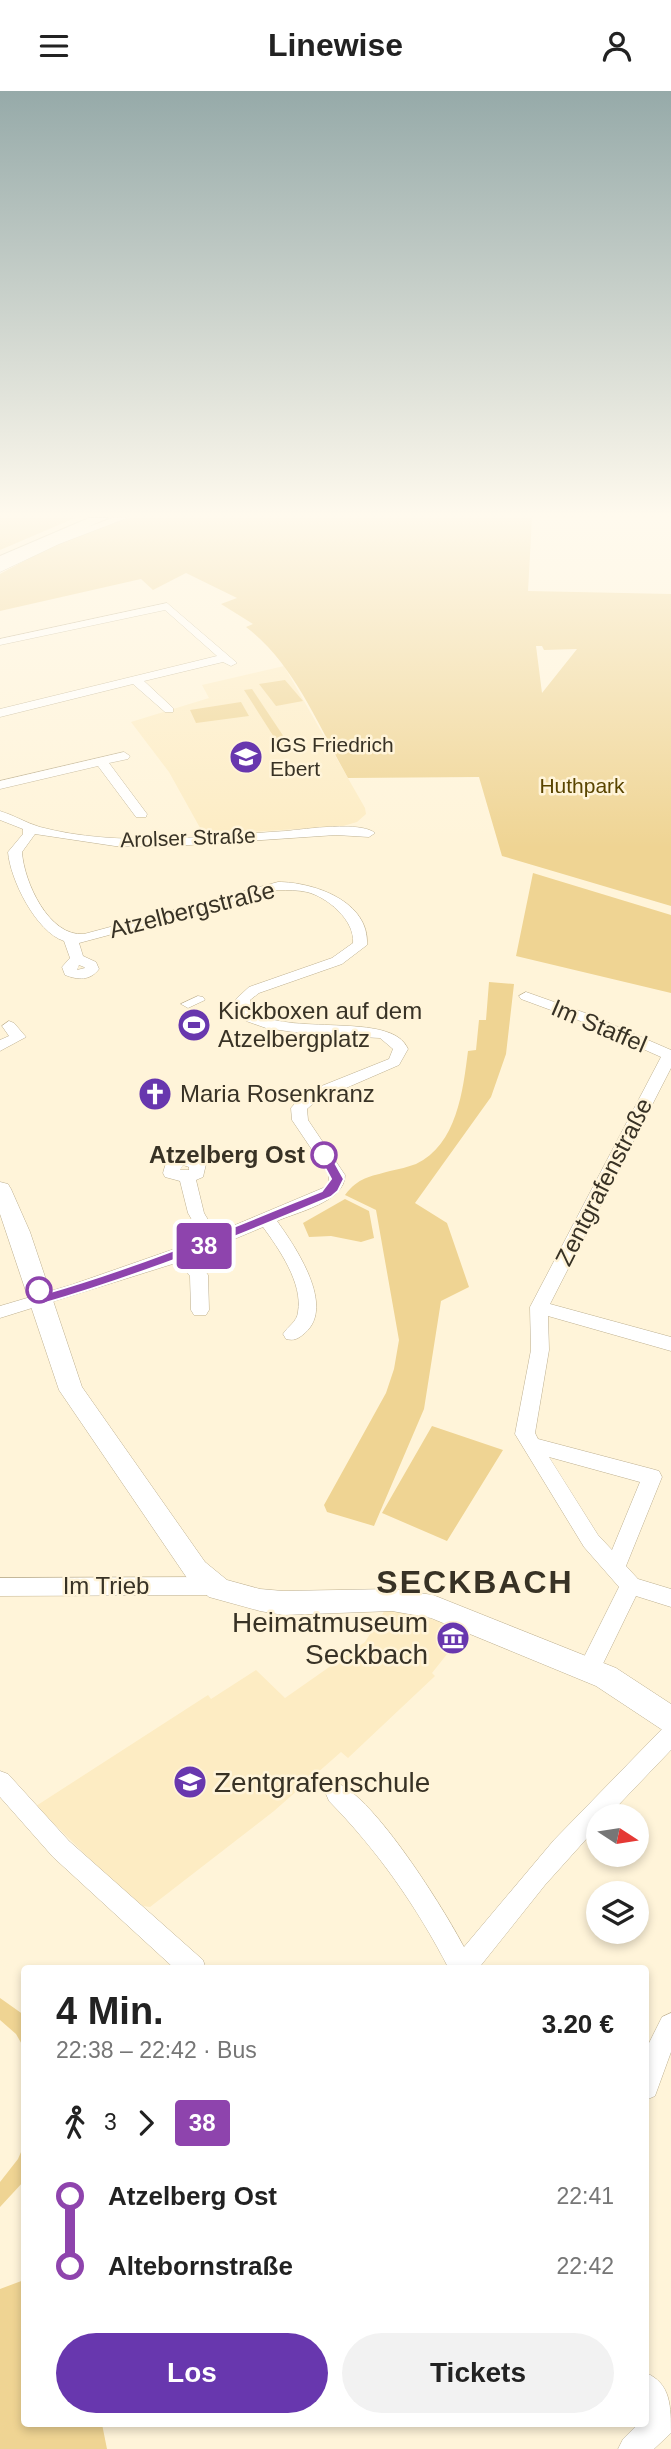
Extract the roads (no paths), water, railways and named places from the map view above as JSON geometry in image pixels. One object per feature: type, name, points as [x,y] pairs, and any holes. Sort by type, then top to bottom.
[{"type":"main road","points":[[0,1189],[13,1215],[66,1378],[76,1399],[196,1570],[212,1586],[233,1594],[283,1603],[392,1600],[425,1605],[589,1669],[629,1691],[671,1720]]},
{"type":"street","points":[[0,642],[65,628]]},
{"type":"street","points":[[0,713],[228,660],[192,628]]},
{"type":"street","points":[[136,680],[169,710]]},
{"type":"street","points":[[0,785],[124,756]]},
{"type":"street","points":[[101,761],[141,814]]},
{"type":"street","name":"Arolser Straße","points":[[3,815],[29,827],[90,840],[133,842],[336,831],[369,833]]},
{"type":"street","points":[[29,827],[29,834],[15,852],[16,868],[46,918],[58,933],[70,938],[77,958],[69,967],[70,972],[81,976],[99,972]]},
{"type":"street","name":"Atzelbergstraße","points":[[0,1312],[183,1254],[327,1194],[337,1183],[335,1172],[298,1115],[300,1104],[400,1057],[401,1047],[393,1037],[382,1033],[264,1025],[243,1014],[242,1003],[248,994],[260,987],[352,953],[362,942],[359,930],[325,894],[305,887],[278,886],[85,938],[70,938]]},
{"type":"street","name":"Im Staffel","points":[[526,996],[583,1017],[670,1057]]},
{"type":"street","points":[[0,1046],[18,1038],[9,1026]]},
{"type":"street","name":"Zentgrafenstraße","points":[[631,1586],[591,1541],[530,1444],[525,1434],[525,1425],[540,1350],[539,1307],[670,1057]]},
{"type":"street","points":[[187,1178],[196,1213],[213,1242]]},
{"type":"street","points":[[267,1220],[298,1269],[305,1290],[306,1319],[301,1329],[292,1334]]},
{"type":"street","points":[[183,1254],[199,1275],[200,1310]]},
{"type":"street","points":[[539,1307],[671,1343]]},
{"type":"street","points":[[530,1444],[652,1478],[615,1568]]},
{"type":"street","name":"Im Trieb","points":[[0,1587],[212,1586]]},
{"type":"street","points":[[589,1669],[631,1586],[671,1598]]},
{"type":"street","points":[[465,1965],[513,1903],[576,1831],[671,1735]]},
{"type":"street","points":[[0,1781],[61,1849],[190,1965]]},
{"type":"street","points":[[337,1794],[380,1839],[413,1885],[460,1965]]},
{"type":"street","points":[[649,2078],[657,2053],[671,2026]]},
{"type":"street","points":[[634,2449],[669,2413],[649,2390]]},
{"type":"place","name":"IGS Friedrich Ebert","points":[[246,757]]},
{"type":"place","name":"Kickboxen auf dem Atzelbergplatz","points":[[194,1025]]},
{"type":"place","name":"Maria Rosenkranz","points":[[155,1094]]},
{"type":"place","name":"Atzelberg Ost","points":[[324,1155]]},
{"type":"place","name":"Heimatmuseum Seckbach","points":[[453,1638]]},
{"type":"place","name":"Zentgrafenschule","points":[[190,1782]]},
{"type":"district","name":"SECKBACH","points":[[475,1582]]},
{"type":"park label","name":"Huthpark","points":[[582,786]]}]
